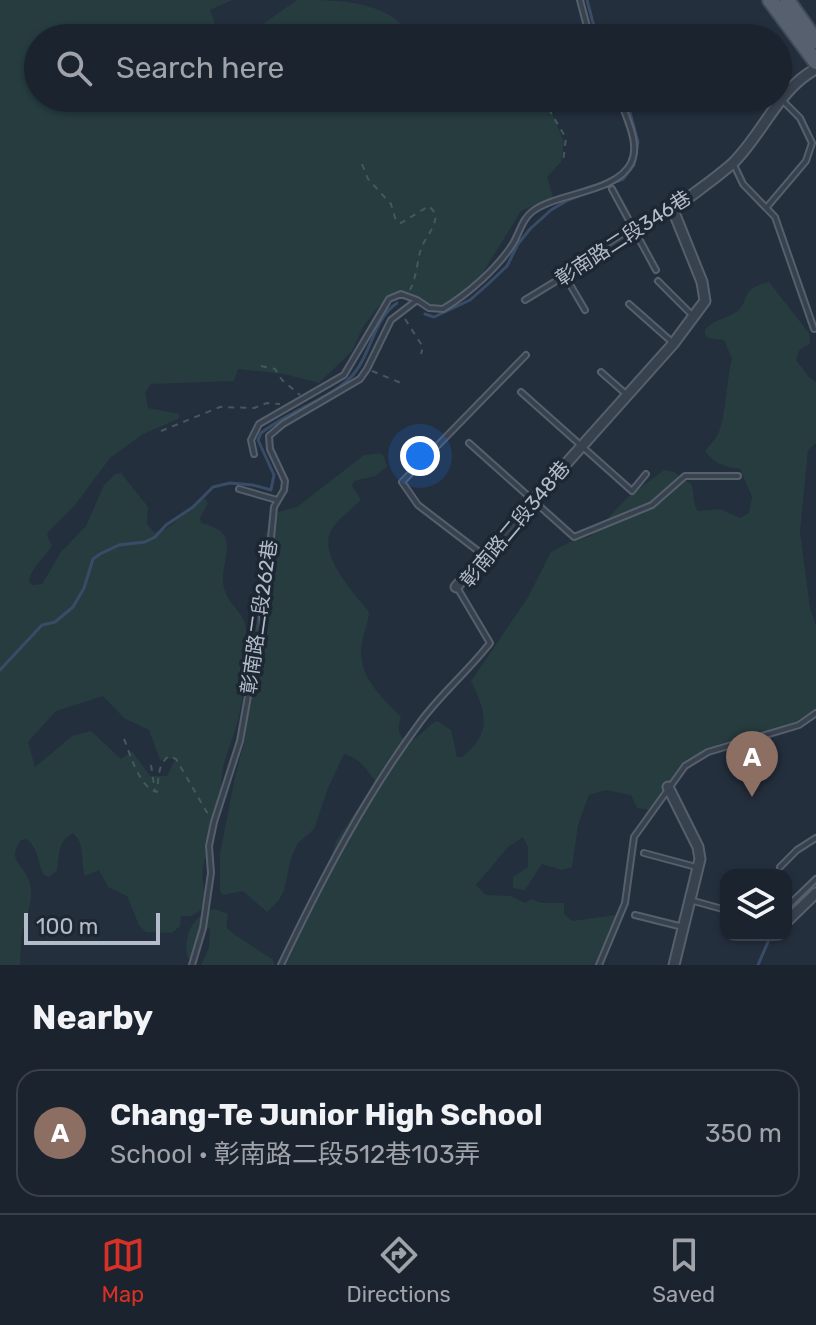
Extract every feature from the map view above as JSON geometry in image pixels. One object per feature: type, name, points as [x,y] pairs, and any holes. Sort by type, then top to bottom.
[{"type":"main road","points":[[781,4],[816,41]]},
{"type":"main road","points":[[781,4],[816,62]]},
{"type":"street","name":"彰南路二段346巷","points":[[792,89],[807,73],[816,69]]},
{"type":"street","name":"彰南路二段346巷","points":[[673,210],[734,162],[773,112]]},
{"type":"street","name":"彰南路二段348巷","points":[[456,587],[673,344],[705,301],[702,282],[673,210]]},
{"type":"street","points":[[668,787],[698,847],[700,859],[674,965]]},
{"type":"street","points":[[792,916],[816,893]]},
{"type":"lane","points":[[580,0],[586,24]]},
{"type":"lane","points":[[767,207],[806,161],[812,143],[800,118],[792,110]]},
{"type":"lane","points":[[254,454],[251,440],[255,429],[268,417],[344,375],[389,299],[407,294],[438,310],[448,307],[498,261],[514,242],[530,214],[559,199],[601,186],[623,173],[631,163],[634,141],[625,112]]},
{"type":"lane","points":[[734,162],[743,184],[775,217],[814,329]]},
{"type":"lane","points":[[612,189],[656,270]]},
{"type":"lane","name":"彰南路二段346巷","points":[[525,300],[673,210]]},
{"type":"lane","points":[[565,276],[585,310]]},
{"type":"lane","points":[[658,281],[693,316]]},
{"type":"lane","name":"彰南路二段262巷","points":[[192,965],[203,928],[211,873],[209,846],[240,741],[257,630],[256,604],[268,569],[277,500],[284,490],[285,481],[270,449],[269,436],[283,424],[351,386],[367,369],[391,320],[417,300]]},
{"type":"lane","points":[[629,304],[673,344]]},
{"type":"lane","points":[[484,556],[418,505],[402,482],[526,355]]},
{"type":"lane","points":[[601,372],[627,395]]},
{"type":"lane","points":[[521,392],[632,491],[646,474]]},
{"type":"lane","points":[[469,443],[574,537],[652,505],[685,476],[738,476]]},
{"type":"lane","points":[[239,489],[277,500]]},
{"type":"lane","name":"彰南路二段348巷","points":[[281,965],[311,900],[372,795],[422,719],[490,643],[456,587]]},
{"type":"lane","points":[[599,965],[625,903],[634,837],[685,766],[708,752],[799,725],[816,713]]},
{"type":"lane","points":[[780,867],[797,850],[816,838]]},
{"type":"lane","points":[[644,853],[698,867]]},
{"type":"lane","points":[[792,902],[816,879]]},
{"type":"lane","points":[[690,900],[720,908]]},
{"type":"lane","points":[[635,915],[683,927]]},
{"type":"path","points":[[551,112],[566,138],[563,162]]},
{"type":"path","points":[[362,164],[368,179],[391,204],[396,221],[401,223],[429,206],[436,214],[430,237],[423,245],[418,271],[407,294]]},
{"type":"path","points":[[401,311],[423,347],[421,354]]},
{"type":"path","points":[[261,366],[275,369],[282,380],[305,399]]},
{"type":"path","points":[[367,369],[401,383]]},
{"type":"path","points":[[161,431],[220,407],[254,408],[267,403],[289,406]]},
{"type":"path","points":[[124,739],[136,769],[155,793]]},
{"type":"path","points":[[155,793],[159,769],[164,760],[169,756],[176,759],[214,822]]},
{"type":"path","points":[[151,765],[155,793]]},
{"type":"green space","points":[[0,0],[232,0],[210,10],[215,24],[24,24],[24,112],[552,112],[564,142],[561,162],[547,177],[553,197],[521,211],[482,274],[448,304],[427,310],[408,296],[400,296],[379,306],[363,327],[352,351],[319,383],[284,374],[238,369],[234,381],[151,384],[145,393],[148,408],[180,414],[178,419],[143,434],[110,458],[75,505],[49,531],[47,536],[52,545],[33,571],[29,581],[32,585],[42,584],[61,552],[86,526],[104,485],[115,474],[121,473],[148,507],[147,524],[154,532],[173,524],[205,498],[208,503],[200,518],[201,523],[213,527],[226,538],[224,588],[245,622],[247,651],[238,720],[223,766],[221,797],[204,864],[201,910],[191,916],[181,916],[180,926],[172,933],[146,932],[139,925],[127,896],[108,887],[99,870],[85,876],[81,848],[73,833],[62,844],[57,870],[49,877],[44,875],[33,847],[26,839],[21,840],[15,853],[28,877],[31,896],[22,933],[20,965],[0,965]],"holes":[[[103,696],[124,718],[149,730],[160,760],[176,758],[167,776],[150,776],[132,751],[121,759],[91,731],[72,736],[35,767],[28,742],[56,711]]]},
{"type":"green space","points":[[297,0],[362,5],[377,9],[403,24],[263,24]]},
{"type":"green space","points":[[769,282],[809,333],[810,344],[800,349],[796,360],[816,382],[816,443],[808,450],[800,532],[810,608],[816,625],[816,711],[798,723],[720,744],[680,769],[668,783],[664,801],[652,810],[637,808],[631,795],[606,790],[589,795],[578,825],[572,867],[562,870],[542,864],[525,890],[513,888],[513,877],[528,867],[528,847],[523,837],[508,847],[476,885],[486,895],[511,896],[525,903],[531,899],[541,903],[564,903],[564,914],[572,921],[616,915],[603,965],[286,965],[324,882],[336,841],[378,785],[360,762],[344,754],[314,829],[298,843],[291,858],[279,900],[267,912],[243,891],[223,895],[220,891],[220,854],[245,739],[249,696],[260,661],[261,640],[254,603],[262,590],[266,569],[265,535],[278,512],[297,507],[364,455],[380,453],[384,456],[387,467],[375,476],[354,481],[352,486],[361,500],[332,529],[328,543],[330,553],[340,575],[369,612],[361,646],[364,671],[374,688],[401,717],[400,734],[407,742],[411,741],[437,721],[451,730],[457,757],[462,757],[478,740],[484,722],[481,703],[471,681],[527,599],[551,552],[591,536],[629,496],[664,470],[674,472],[692,485],[698,511],[720,509],[740,518],[749,513],[752,497],[740,469],[720,464],[705,451],[720,429],[732,359],[724,340],[708,338],[705,329],[739,310],[753,288]]},
{"type":"green space","points":[[214,909],[228,914],[226,927],[272,959],[275,965],[201,965],[209,948],[210,928],[201,928],[198,950],[191,959],[187,957],[191,927],[200,916]]},
{"type":"waterway","points":[[587,0],[593,24]]},
{"type":"waterway","points":[[425,314],[434,317],[470,300],[507,266],[518,244],[551,210],[568,200],[623,179],[634,165],[638,142],[630,112]]},
{"type":"waterway","points":[[0,670],[42,625],[55,622],[73,607],[84,588],[93,559],[100,554],[119,545],[145,542],[155,537],[213,487],[230,483],[271,490],[274,475],[258,440],[261,433],[351,377],[382,318],[397,303]]},
{"type":"waterway","points":[[792,910],[816,886]]},
{"type":"waterway","points":[[758,965],[768,941]]},
{"type":"place","name":"Chang-Te Junior High School","points":[[752,797]]}]
